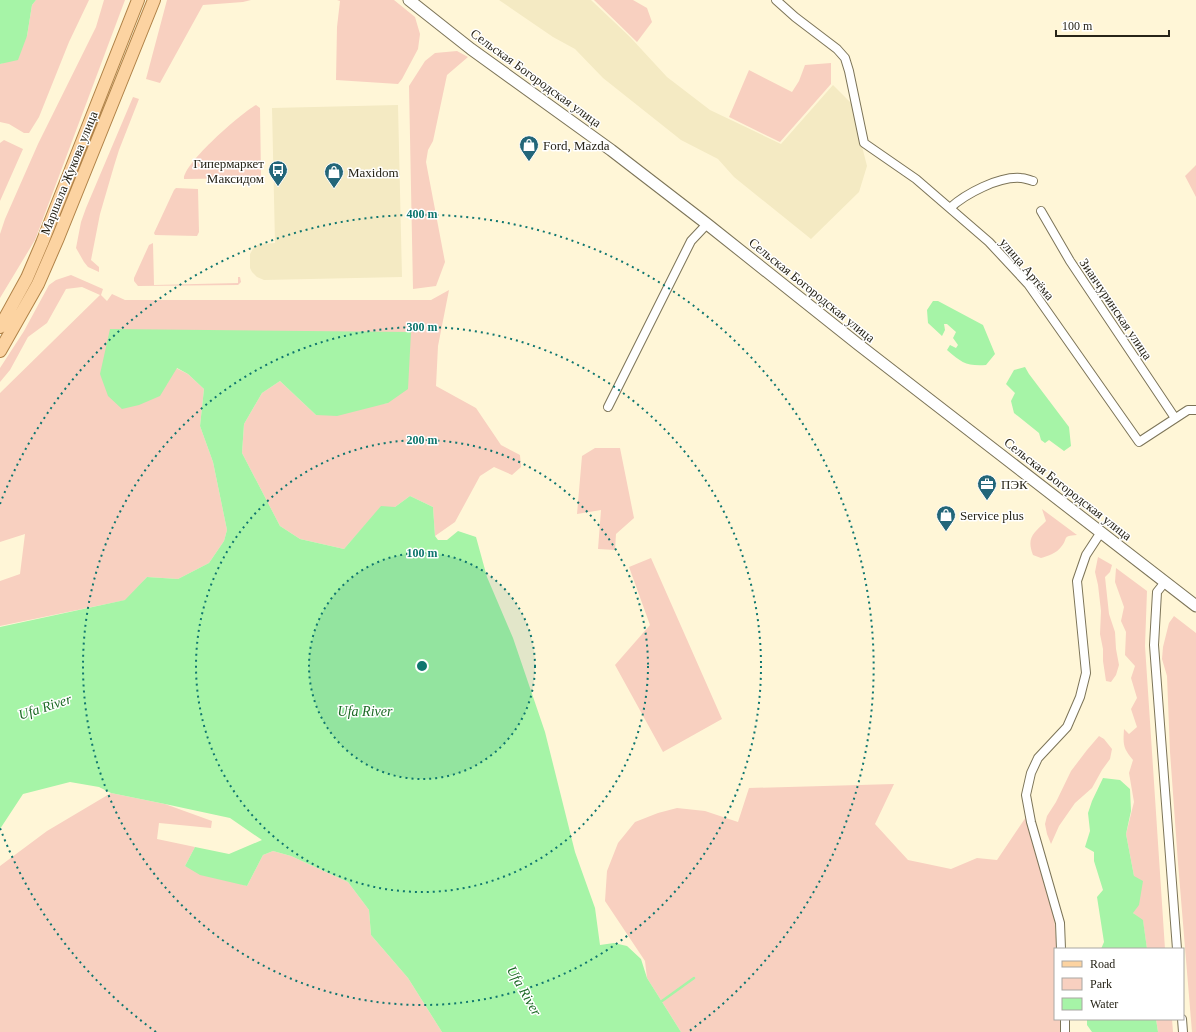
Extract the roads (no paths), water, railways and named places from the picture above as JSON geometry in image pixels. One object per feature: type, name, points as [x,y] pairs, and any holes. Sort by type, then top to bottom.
[{"type":"main road","name":"Маршала Жукова улица","points":[[0,327],[27,278],[42,243],[138,0]]},
{"type":"main road","name":"Маршала Жукова улица","points":[[0,350],[38,284],[154,0]]},
{"type":"main road","name":"Сельская Богородская улица","points":[[409,0],[474,52],[611,150],[859,345],[1196,606]]},
{"type":"street","name":"улица Артёма","points":[[776,0],[795,17],[837,49],[845,58],[864,143],[916,179],[950,208],[989,242],[1028,284],[1140,442],[1175,418]]},
{"type":"street","points":[[950,208],[957,201],[980,188],[1001,180],[1020,178],[1033,181]]},
{"type":"street","name":"Зианчуринская улица","points":[[1041,211],[1070,261],[1175,418]]},
{"type":"street","points":[[608,407],[691,242],[707,224]]},
{"type":"street","points":[[1175,418],[1188,410],[1196,410]]},
{"type":"street","points":[[1062,948],[1060,923],[1031,822],[1026,794],[1031,773],[1038,758],[1067,728],[1080,697],[1086,673],[1077,581],[1086,555],[1101,532]]},
{"type":"street","points":[[1165,582],[1157,592],[1154,645],[1177,948]]},
{"type":"street","points":[[1065,1032],[1066,1020]]},
{"type":"street","points":[[1182,1020],[1183,1032]]},
{"type":"water","points":[[0,0],[36,0],[32,5],[27,36],[18,60],[0,64]]},
{"type":"water","points":[[933,301],[938,301],[983,325],[995,354],[986,365],[965,363],[947,350],[950,345],[956,348],[958,345],[953,338],[956,332],[947,324],[944,324],[945,330],[942,336],[928,323],[927,310]]},
{"type":"water","name":"Ufa River","points":[[110,329],[411,332],[408,389],[388,403],[337,416],[316,415],[280,381],[262,393],[244,424],[242,453],[280,526],[300,539],[344,549],[381,506],[395,507],[410,496],[433,507],[435,536],[438,540],[447,540],[458,531],[476,537],[487,577],[513,638],[545,732],[575,852],[595,908],[600,945],[614,943],[627,946],[641,959],[647,978],[681,1032],[442,1032],[408,978],[371,935],[369,910],[348,882],[291,856],[273,851],[263,855],[247,886],[200,875],[185,866],[195,847],[229,854],[262,840],[230,818],[111,793],[99,787],[70,782],[23,794],[0,829],[0,627],[125,600],[147,577],[178,579],[209,563],[224,541],[227,530],[213,462],[200,426],[204,389],[188,374],[177,368],[160,396],[139,405],[122,409],[108,396],[100,374]]},
{"type":"water","points":[[1025,367],[1069,427],[1071,446],[1064,451],[1049,440],[1045,443],[1041,440],[1039,433],[1014,413],[1011,401],[1015,393],[1006,384],[1014,370]]},
{"type":"water","points":[[1103,778],[1120,780],[1130,789],[1131,811],[1126,834],[1134,876],[1143,881],[1139,905],[1133,913],[1143,920],[1147,948],[1101,948],[1104,942],[1097,897],[1103,890],[1094,861],[1094,852],[1085,847],[1090,831],[1088,813]]},
{"type":"water","points":[[1087,1020],[1156,1020],[1158,1032],[1092,1032],[1087,1025]]},
{"type":"waterway","points":[[662,1001],[694,978]]},
{"type":"place","name":"Ford, Mazda","points":[[529,162]]},
{"type":"place","name":"Гипермаркет Максидом","points":[[278,187]]},
{"type":"place","name":"Maxidom","points":[[334,189]]},
{"type":"place","name":"ПЭК","points":[[987,501]]},
{"type":"place","name":"Service plus","points":[[946,532]]}]
